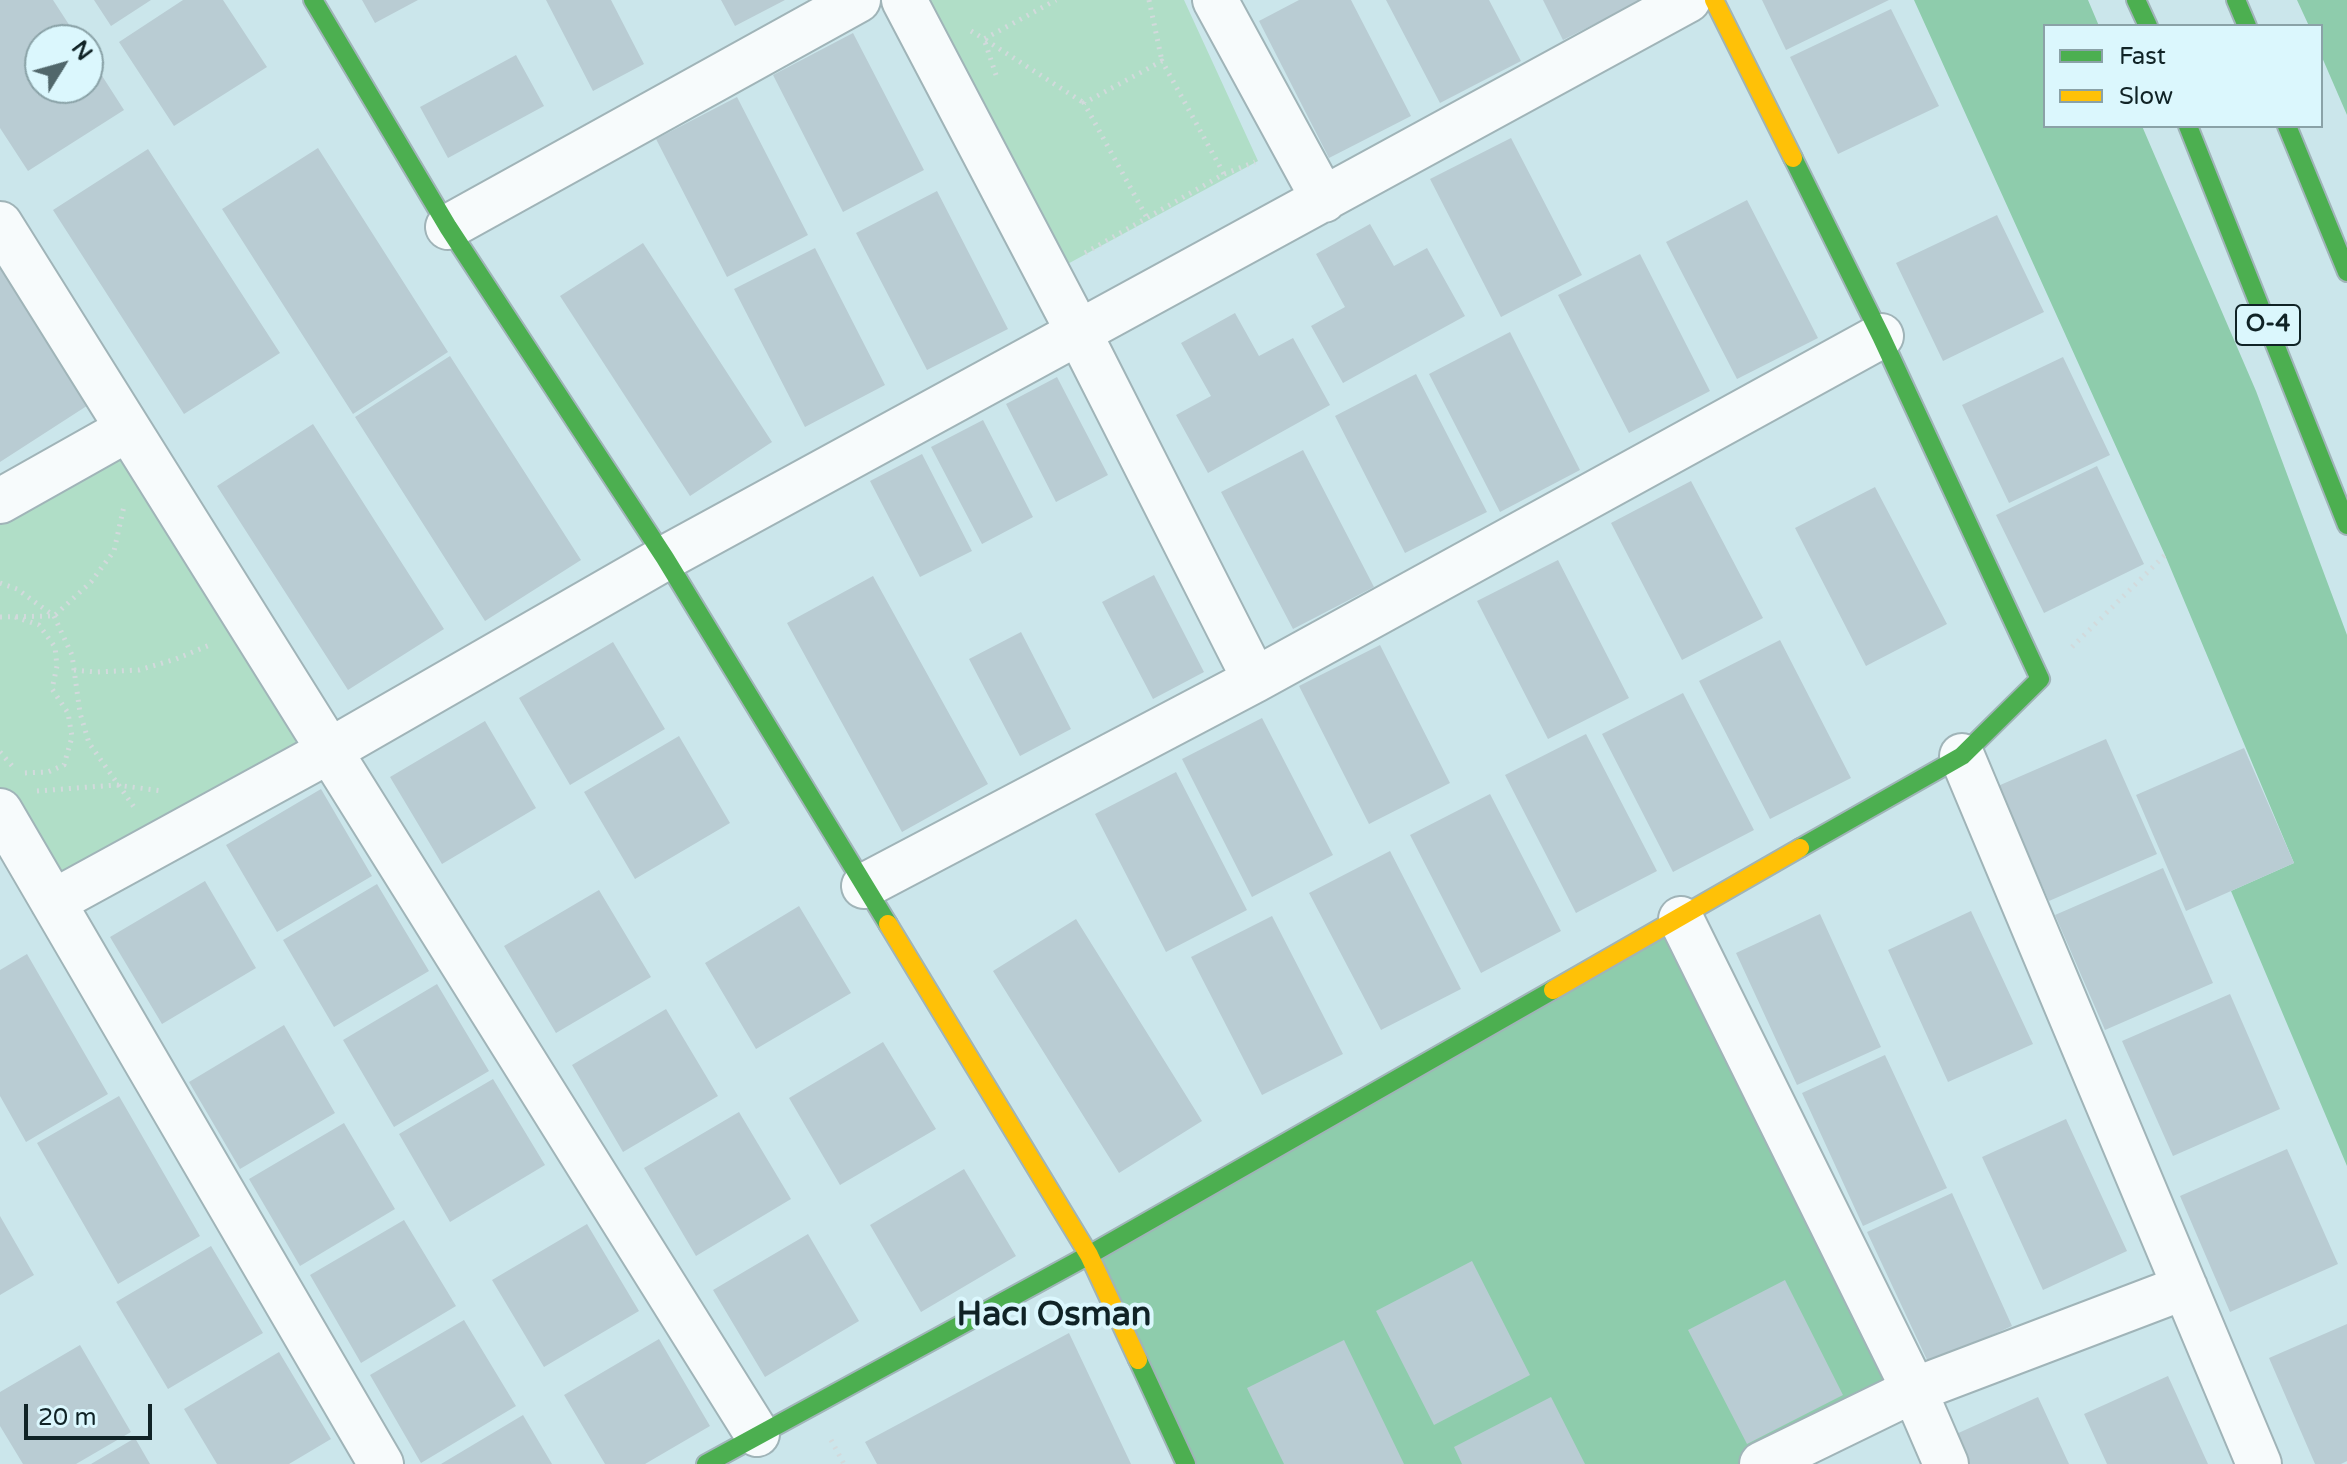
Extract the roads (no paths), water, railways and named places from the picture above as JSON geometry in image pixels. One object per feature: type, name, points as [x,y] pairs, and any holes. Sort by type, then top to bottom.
[{"type":"main road","points":[[313,0],[448,227],[665,558],[1089,1255],[1186,1464]]},
{"type":"main road","points":[[706,1464],[1089,1255],[1962,756],[2040,679],[1881,336],[1714,0]]},
{"type":"main road","points":[[2136,0],[2147,24]]},
{"type":"main road","points":[[2236,0],[2246,24]]},
{"type":"main road","name":"O-4","points":[[2189,128],[2347,525]]},
{"type":"main road","points":[[2288,128],[2347,272]]},
{"type":"street","points":[[448,227],[858,0]]},
{"type":"street","points":[[904,0],[1079,333],[1255,680]]},
{"type":"street","points":[[1215,0],[1324,200]]},
{"type":"street","points":[[53,902],[329,751],[665,558],[1688,0]]},
{"type":"street","points":[[0,224],[757,1434]]},
{"type":"street","points":[[864,886],[1255,680],[1881,336]]},
{"type":"street","points":[[0,501],[128,429]]},
{"type":"street","points":[[1962,756],[2259,1464]]},
{"type":"street","points":[[12,799],[53,902],[381,1464]]},
{"type":"street","points":[[1681,919],[1914,1390],[1946,1464]]},
{"type":"street","points":[[1762,1464],[1914,1390],[2185,1287]]},
{"type":"district","name":"Hacı Osman","points":[[1054,1316]]}]
